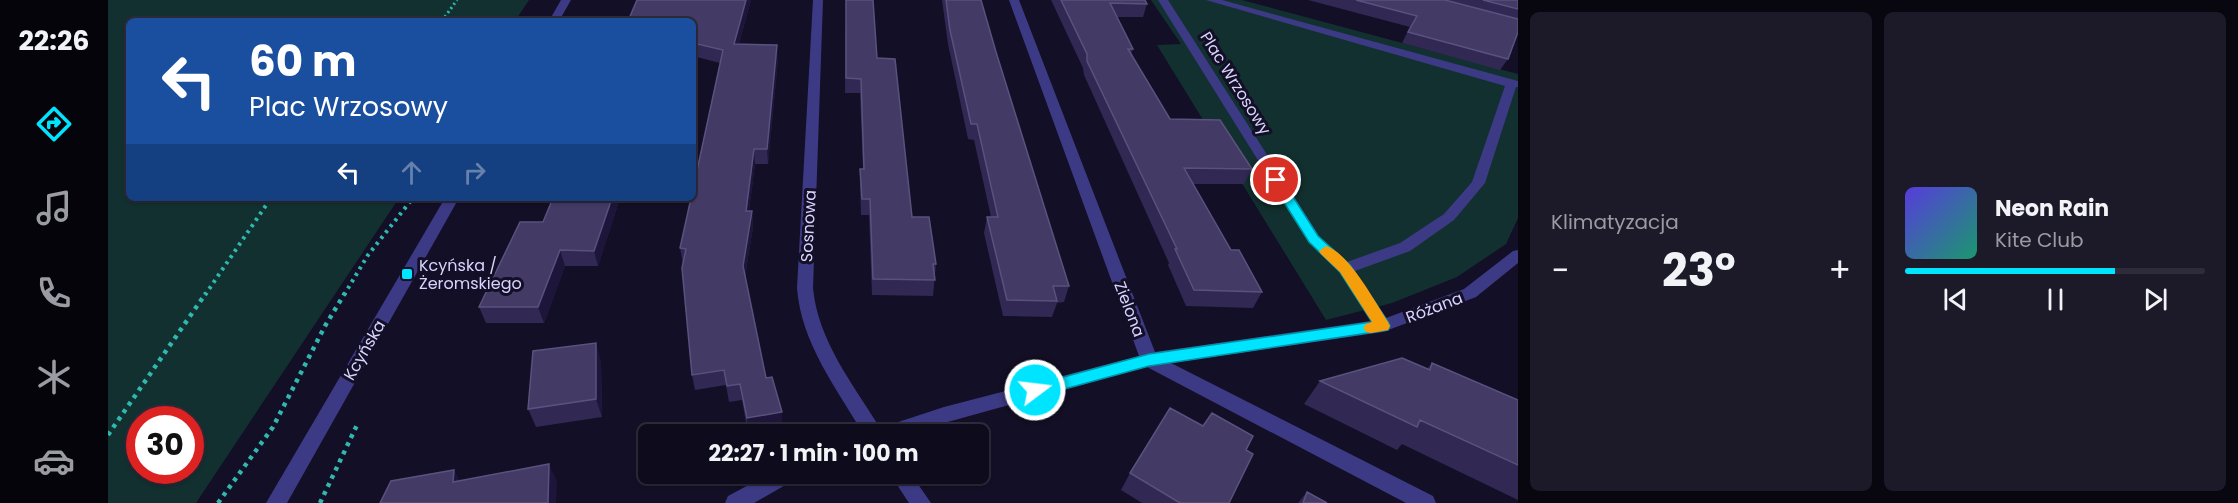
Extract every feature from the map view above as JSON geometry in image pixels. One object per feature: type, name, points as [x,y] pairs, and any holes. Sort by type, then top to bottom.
[{"type":"street","points":[[556,18],[566,0]]},
{"type":"street","name":"Sosnowa","points":[[818,0],[805,288],[807,311],[818,341],[867,424]]},
{"type":"street","name":"Zielona","points":[[1014,0],[1149,360]]},
{"type":"street","name":"Plac Wrzosowy","points":[[1163,0],[1314,239],[1345,269],[1383,326]]},
{"type":"street","points":[[1211,0],[1514,84],[1478,183],[1449,217],[1405,247],[1345,269]]},
{"type":"street","name":"Kcyńska","points":[[276,503],[450,201]]},
{"type":"street","name":"Różana","points":[[917,424],[1149,360],[1383,326],[1470,293],[1518,255]]},
{"type":"street","points":[[1149,360],[1426,503]]},
{"type":"street","points":[[735,503],[769,484]]},
{"type":"street","points":[[907,484],[921,503]]},
{"type":"path","points":[[444,18],[458,0]]},
{"type":"path","points":[[108,435],[269,201]]},
{"type":"path","points":[[218,503],[273,427],[325,326],[368,255],[412,201]]},
{"type":"green space","points":[[108,0],[529,0],[517,18],[126,18],[126,201],[397,201],[196,503],[108,503]]},
{"type":"green space","points":[[1151,0],[1242,0],[1518,74],[1518,218],[1506,244],[1457,277],[1392,303],[1326,320],[1157,45],[1181,44]]},
{"type":"building","points":[[637,0],[746,0],[734,44],[777,45],[767,149],[754,149],[746,211],[752,211],[743,266],[766,378],[772,377],[782,412],[747,418],[740,384],[727,386],[724,370],[692,375],[682,268],[686,249],[680,248],[690,201],[696,201],[696,175],[723,50],[696,44],[696,18],[629,18]]},
{"type":"building","points":[[846,0],[873,0],[877,58],[895,59],[912,217],[929,217],[936,264],[933,264],[935,280],[873,279],[870,199],[862,199],[860,169],[864,169],[861,79],[846,78]]},
{"type":"building","points":[[946,0],[981,0],[1069,286],[1053,286],[1057,301],[1007,300],[987,217],[998,217],[977,124],[971,124],[950,30]]},
{"type":"building","points":[[1061,0],[1145,0],[1147,4],[1110,3],[1133,49],[1128,49],[1170,119],[1220,120],[1252,169],[1184,168],[1231,250],[1239,250],[1262,292],[1194,290]]},
{"type":"building","points":[[1356,0],[1445,0],[1518,19],[1518,32],[1508,59],[1408,32],[1417,16]]},
{"type":"building","points":[[1483,0],[1518,0],[1518,9]]},
{"type":"building","points":[[552,201],[611,201],[594,251],[560,250],[538,307],[479,307],[520,222],[543,222]]},
{"type":"building","points":[[596,343],[596,399],[528,409],[533,351]]},
{"type":"building","points":[[1402,358],[1430,370],[1432,363],[1518,400],[1518,465],[1420,420],[1417,427],[1320,381]]},
{"type":"building","points":[[1170,408],[1203,426],[1212,413],[1253,436],[1246,450],[1253,454],[1229,503],[1180,503],[1130,473]]},
{"type":"building","points":[[549,464],[548,503],[380,503],[391,481],[454,470],[453,482]]},
{"type":"building","points":[[1307,492],[1327,503],[1303,503]]},
{"type":"slow traffic","points":[[1326,251],[1345,269],[1383,326],[1371,328]]},
{"type":"place","name":"Kcyńska / Żeromskiego","points":[[407,274]]},
{"type":"route","points":[[1035,390],[1149,360],[1383,326],[1345,269],[1314,239],[1276,180]]}]
